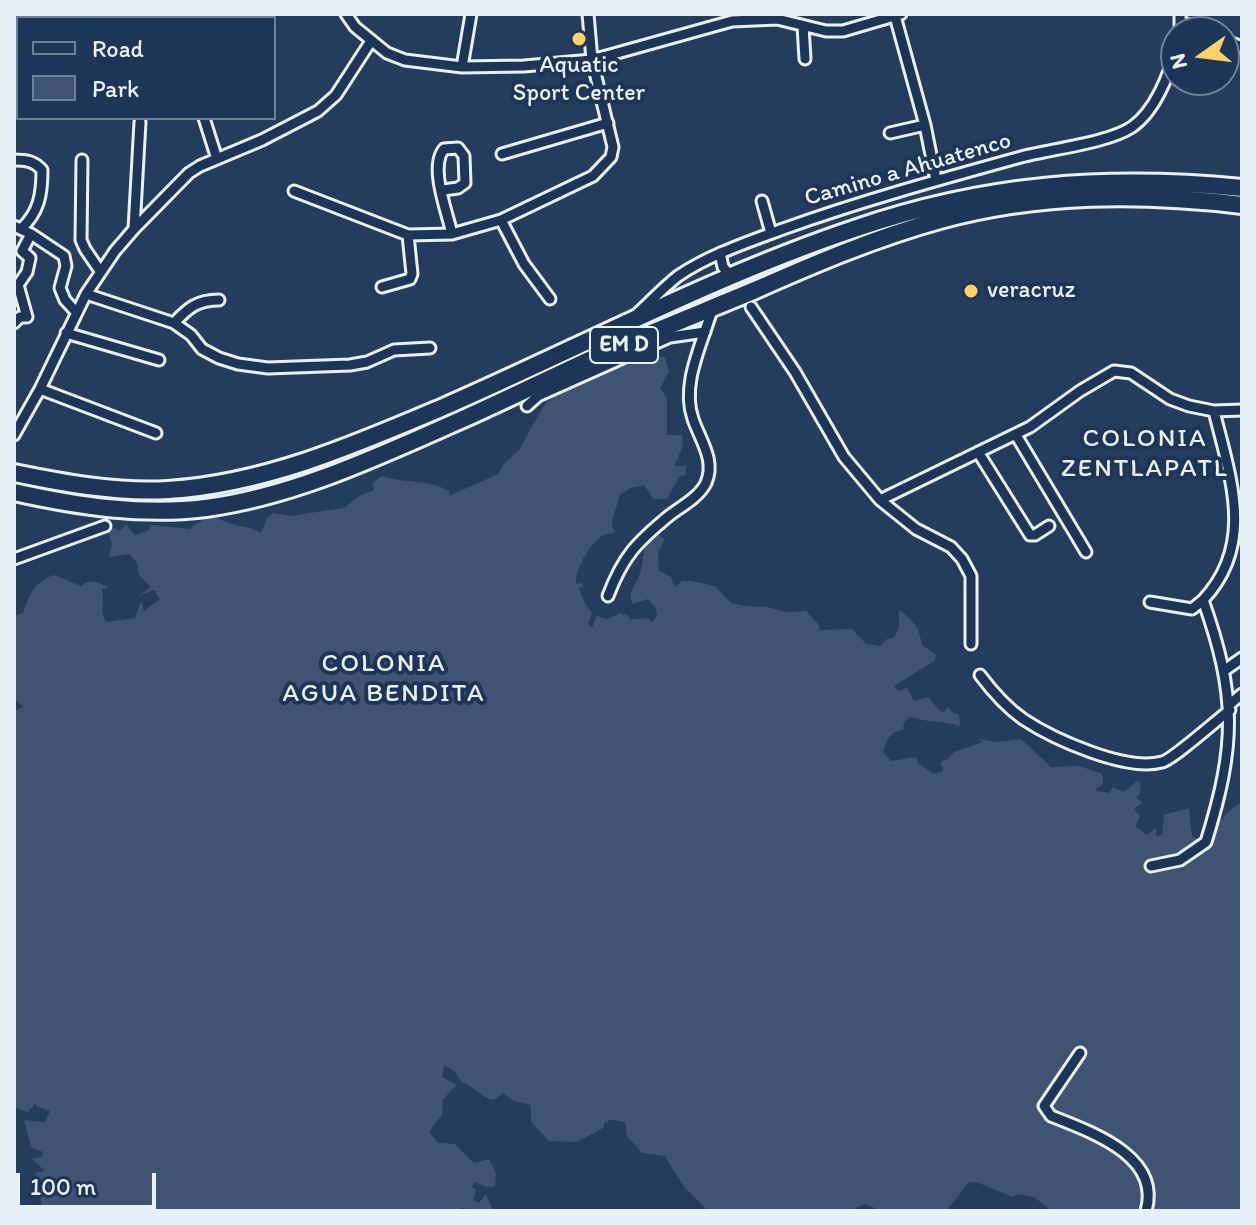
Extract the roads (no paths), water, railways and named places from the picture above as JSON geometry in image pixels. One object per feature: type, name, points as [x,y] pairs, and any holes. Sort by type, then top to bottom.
[{"type":"highway","name":"EM D","points":[[14,473],[52,481],[165,490],[208,486],[264,474],[384,432],[488,388],[629,321],[852,229],[970,196],[1028,187],[1099,181],[1148,181],[1242,188]]},
{"type":"highway","name":"EM D","points":[[14,492],[123,511],[207,508],[264,496],[338,472],[402,446],[623,345],[815,263],[901,232],[985,210],[1071,198],[1132,196],[1242,205]]},
{"type":"street","points":[[346,14],[355,27],[387,53],[405,60],[462,67],[592,60],[732,21],[777,16],[803,26],[843,31],[898,15],[936,180]]},
{"type":"street","points":[[462,67],[471,14]]},
{"type":"street","points":[[294,191],[408,235],[452,234],[501,220],[593,176],[605,167],[613,147],[592,60],[588,14]]},
{"type":"street","points":[[803,26],[805,59]]},
{"type":"street","points":[[14,435],[86,294],[100,271],[134,229],[189,173],[318,111],[336,95],[371,41]]},
{"type":"street","name":"Camino a Ahuatenco","points":[[629,321],[679,276],[720,253],[771,233],[936,180],[1102,138],[1130,128],[1142,118],[1160,86]]},
{"type":"street","points":[[205,120],[217,159]]},
{"type":"street","points":[[134,229],[140,122]]},
{"type":"street","points":[[502,154],[608,123]]},
{"type":"street","points":[[890,133],[925,125]]},
{"type":"street","points":[[443,190],[458,188],[465,183],[464,156],[458,148],[440,152],[437,180],[443,190],[452,234]]},
{"type":"street","points":[[14,160],[35,163],[42,170],[41,197],[36,212],[17,227],[60,252],[66,260],[60,288],[65,300],[76,312]]},
{"type":"street","points":[[82,160],[81,240],[100,271]]},
{"type":"street","points":[[762,201],[771,233]]},
{"type":"street","points":[[501,220],[524,264],[550,299]]},
{"type":"street","points":[[14,323],[20,317],[27,317],[18,285],[27,272],[30,258],[18,251],[31,234]]},
{"type":"street","points":[[382,287],[410,279],[408,235]]},
{"type":"street","points":[[720,253],[725,273]]},
{"type":"street","points":[[86,294],[174,323],[191,335],[202,349],[219,358],[268,368],[350,365],[367,362],[394,350],[430,348]]},
{"type":"street","points":[[174,323],[192,305],[219,300]]},
{"type":"street","points":[[751,307],[795,372],[844,457],[880,500],[916,529],[951,547],[962,559],[971,576],[971,644]]},
{"type":"street","points":[[608,596],[619,567],[638,542],[705,486],[710,471],[707,452],[692,417],[688,388],[711,313]]},
{"type":"street","points":[[527,406],[538,396],[670,337],[705,332]]},
{"type":"street","points":[[66,333],[159,360]]},
{"type":"street","points":[[880,500],[1016,435],[1106,374],[1120,370],[1131,373],[1170,399],[1214,411],[1242,410]]},
{"type":"street","points":[[40,389],[156,433]]},
{"type":"street","points":[[1150,602],[1187,609],[1196,607],[1219,579],[1235,541],[1233,498],[1214,411]]},
{"type":"street","points":[[1016,435],[1086,552]]},
{"type":"street","points":[[978,452],[1030,535],[1049,526]]},
{"type":"street","points":[[14,559],[105,526]]},
{"type":"street","points":[[1151,866],[1180,860],[1206,842],[1227,768],[1230,707],[1225,670],[1203,600]]},
{"type":"street","points":[[1225,670],[1242,658]]},
{"type":"street","points":[[980,675],[995,694],[1022,718],[1070,743],[1126,763],[1163,762],[1242,694]]},
{"type":"street","points":[[1229,738],[1242,729]]},
{"type":"street","points":[[1080,1053],[1044,1106],[1051,1116],[1110,1143],[1142,1170],[1149,1186],[1146,1211]]},
{"type":"place","name":"Aquatic Sport Center","points":[[579,39]]},
{"type":"place","name":"veracruz","points":[[971,291]]},
{"type":"district","name":"COLONIA ZENTLAPATL","points":[[1145,454]]},
{"type":"district","name":"COLONIA AGUA BENDITA","points":[[384,679]]}]
